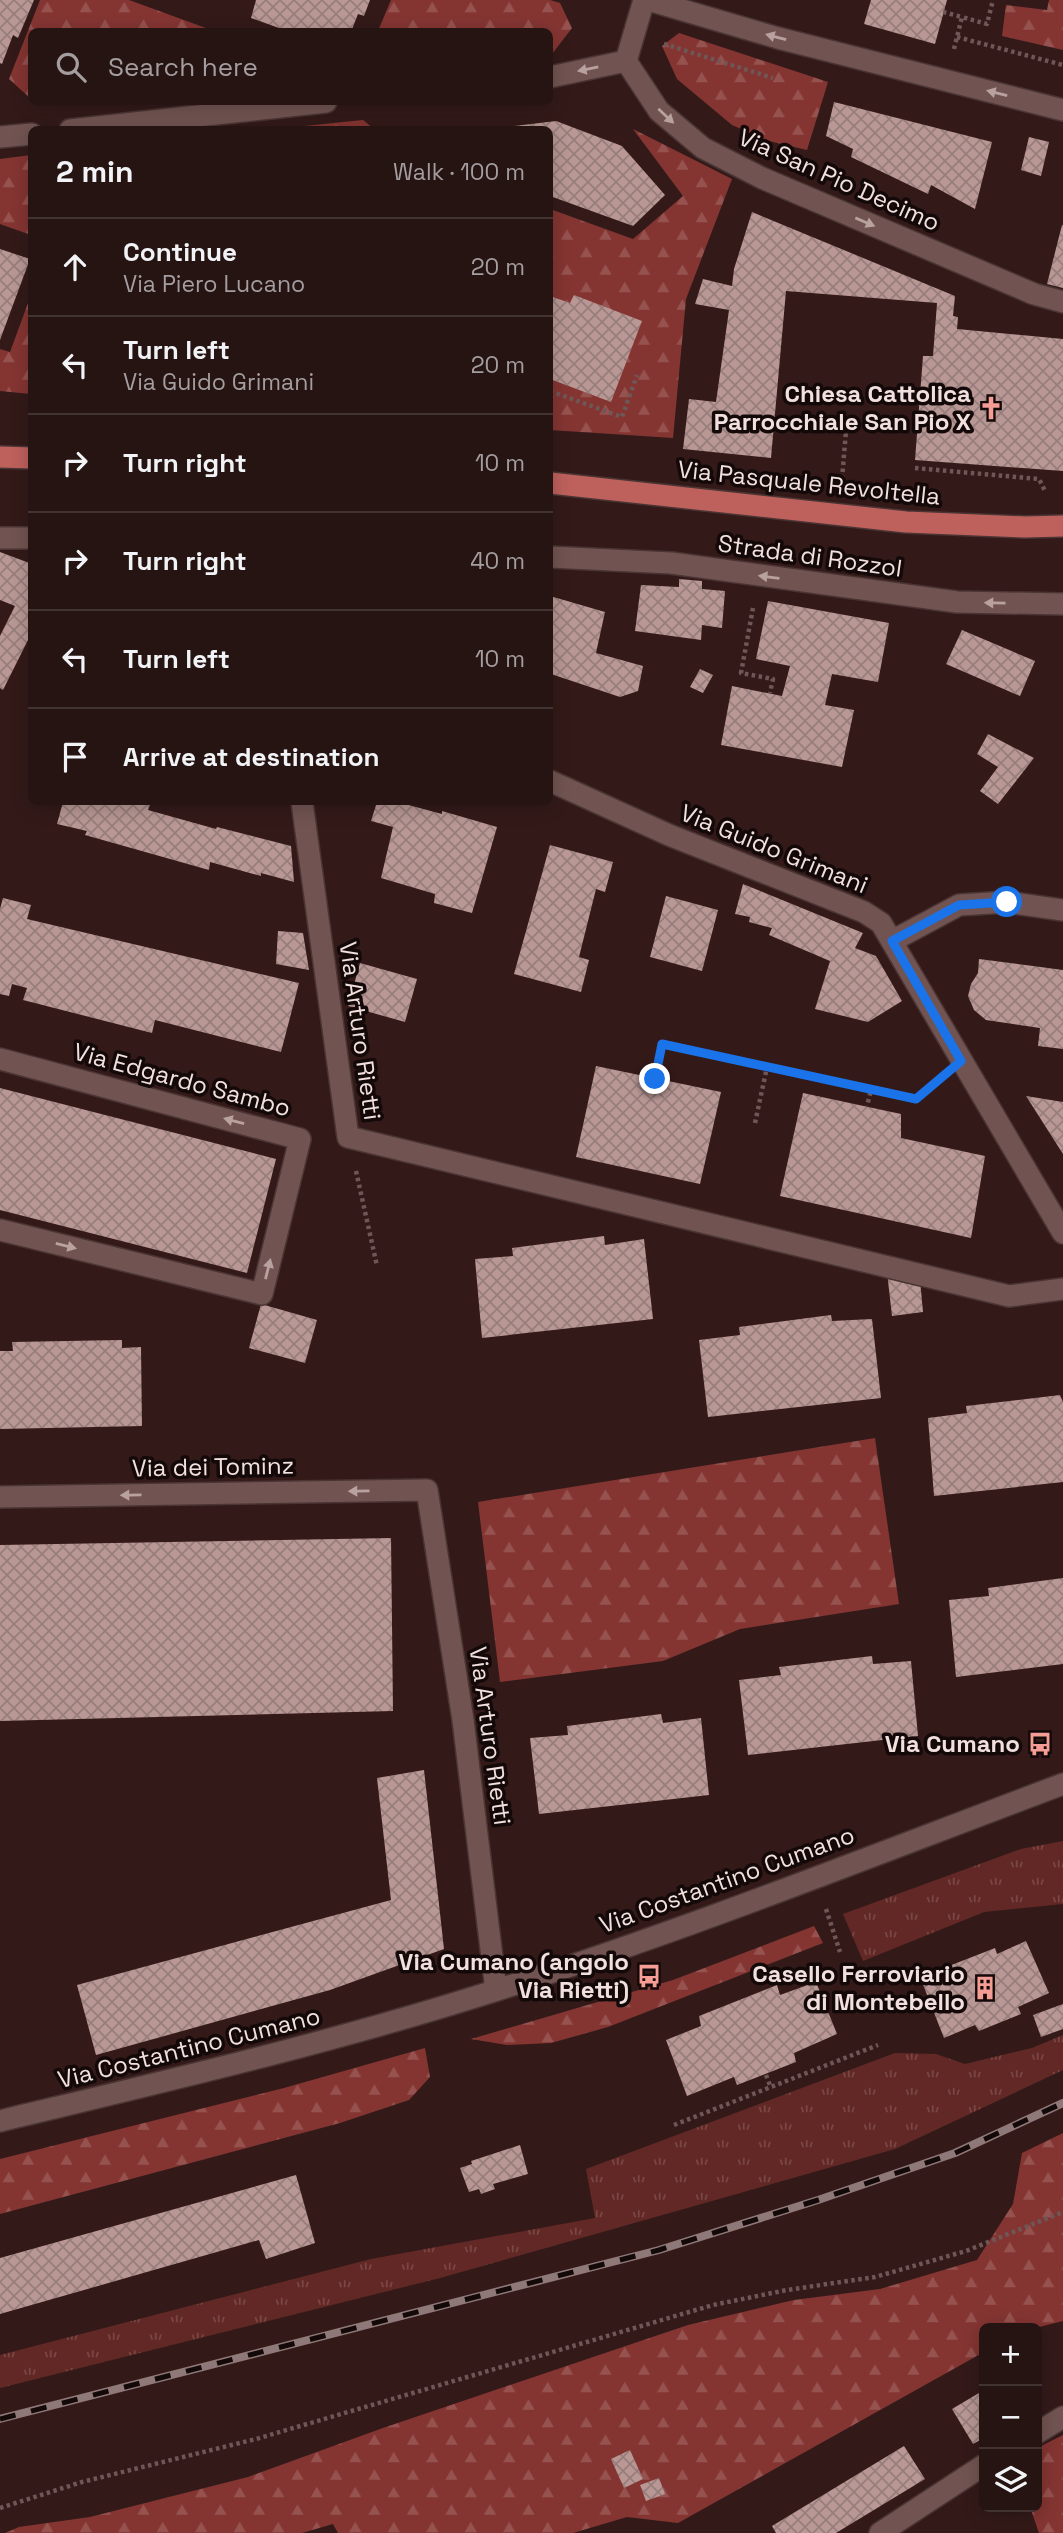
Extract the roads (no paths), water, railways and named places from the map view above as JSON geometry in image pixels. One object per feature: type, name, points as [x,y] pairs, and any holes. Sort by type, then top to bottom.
[{"type":"main road","points":[[0,457],[28,458]]},
{"type":"main road","name":"Via Pasquale Revoltella","points":[[553,483],[906,522],[1063,526]]},
{"type":"street","points":[[553,76],[626,61],[646,0],[778,38],[1063,110]]},
{"type":"street","name":"Via San Pio Decimo","points":[[626,61],[659,111],[704,148],[762,178],[910,242],[1034,294],[1063,302]]},
{"type":"street","points":[[107,126],[299,105]]},
{"type":"street","points":[[0,137],[28,134]]},
{"type":"street","points":[[0,538],[28,538]]},
{"type":"street","name":"Strada di Rozzol","points":[[553,557],[671,563],[957,602],[1063,604]]},
{"type":"street","name":"Via Guido Grimani","points":[[553,782],[669,835],[864,912],[881,923],[1063,1233]]},
{"type":"street","name":"Via Arturo Rietti","points":[[302,805],[348,1136],[1009,1296],[1063,1289]]},
{"type":"street","points":[[892,941],[959,905],[1007,902],[1063,910]]},
{"type":"street","name":"Via Edgardo Sambo","points":[[0,1059],[300,1139],[262,1294],[0,1230]]},
{"type":"street","name":"Via Arturo Rietti","points":[[427,1490],[463,1720],[496,1990]]},
{"type":"street","name":"Via dei Tominz","points":[[0,1497],[427,1490]]},
{"type":"street","name":"Via Costantino Cumano","points":[[0,2121],[299,2049],[496,1990],[671,1930],[1063,1784]]},
{"type":"street","points":[[1042,2430],[1063,2417]]},
{"type":"street","points":[[880,2533],[979,2468]]},
{"type":"railway","points":[[0,2419],[659,2250],[955,2153],[1063,2103]]},
{"type":"place","name":"Chiesa Cattolica Parrocchiale San Pio X","points":[[991,408]]},
{"type":"place","name":"Via Cumano","points":[[1040,1744]]},
{"type":"place","name":"Via Cumano (angolo Via Rietti)","points":[[649,1976]]},
{"type":"place","name":"Casello Ferroviario di Montebello","points":[[985,1988]]}]
